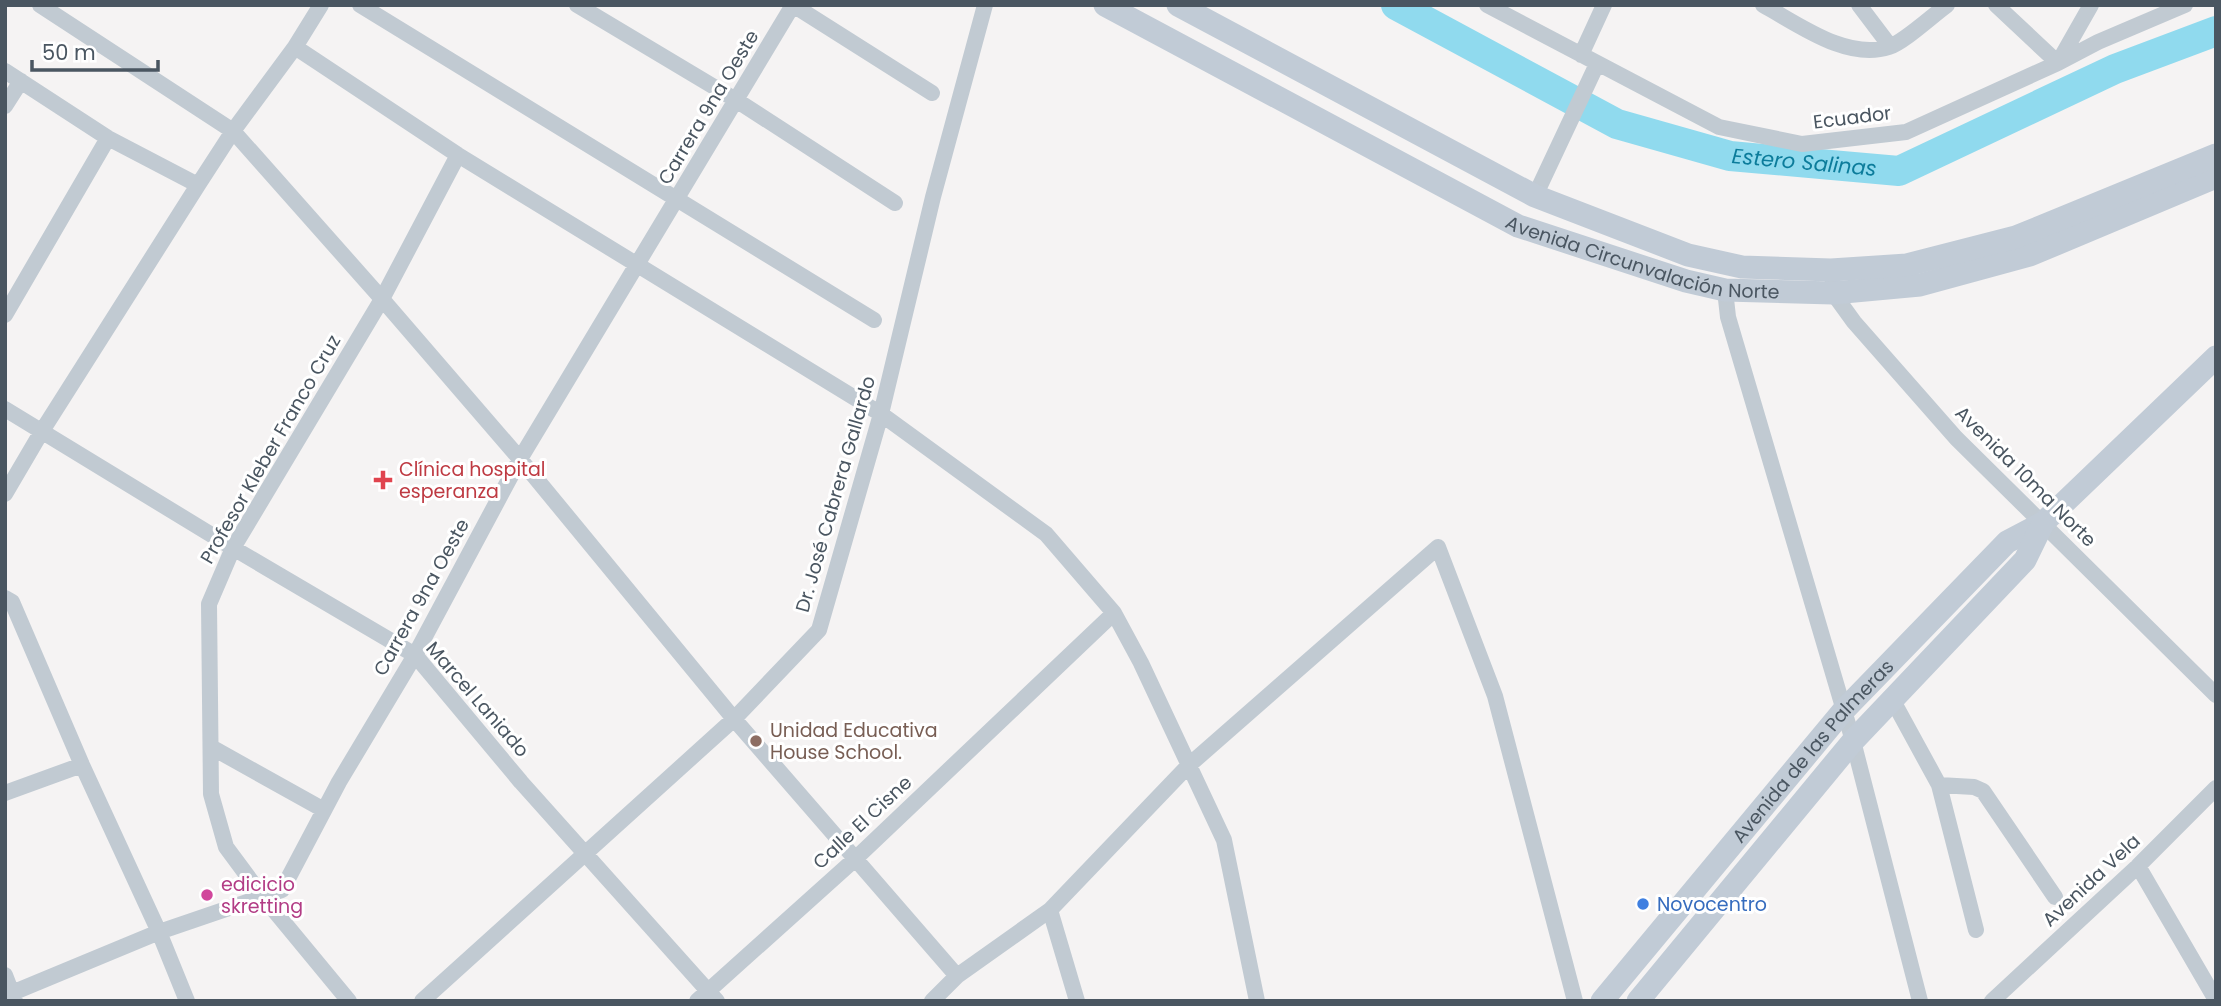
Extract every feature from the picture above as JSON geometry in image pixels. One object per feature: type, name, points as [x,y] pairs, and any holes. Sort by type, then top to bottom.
[{"type":"main road","name":"Avenida Circunvalación Norte","points":[[1105,5],[1518,226],[1686,281],[1725,290],[1832,282],[1932,281],[2030,255],[2216,155]]},
{"type":"main road","name":"Avenida Circunvalación Norte","points":[[1178,5],[1535,196],[1688,255],[1832,282]]},
{"type":"main road","name":"Avenida Circunvalación Norte","points":[[2118,207],[2216,177]]},
{"type":"main road","name":"Avenida de las Palmeras","points":[[1602,1001],[1843,711],[2007,542],[2043,523],[2216,357]]},
{"type":"main road","name":"Avenida de las Palmeras","points":[[1638,1001],[1853,741],[2025,560],[2043,523]]},
{"type":"street","points":[[5,494],[198,185],[233,131],[295,47],[321,5]]},
{"type":"street","points":[[360,5],[874,320]]},
{"type":"street","points":[[577,5],[737,100],[895,203]]},
{"type":"street","points":[[793,5],[932,93]]},
{"type":"street","name":"Carrera 9na Oeste","points":[[13,997],[159,932],[282,890],[324,810],[415,655],[520,459],[793,5]]},
{"type":"street","name":"Dr. José Cabrera Gallardo","points":[[422,1001],[734,719],[819,630],[881,414],[933,197],[985,5]]},
{"type":"street","name":"Ecuador","points":[[1487,5],[1581,55],[1594,71],[1719,127],[1802,144],[1906,132],[2098,42],[2185,5]]},
{"type":"street","points":[[1581,55],[1604,5]]},
{"type":"street","points":[[1763,5],[1841,46],[1865,51],[1890,46],[1947,5]]},
{"type":"street","points":[[1859,5],[1890,46]]},
{"type":"street","points":[[1996,5],[2058,63],[2091,5]]},
{"type":"street","points":[[49,7],[233,131],[520,459],[734,719],[957,976]]},
{"type":"street","points":[[295,47],[458,155],[881,414],[1046,534],[1114,613],[1224,840],[1257,1001]]},
{"type":"street","points":[[5,71],[108,138],[198,185]]},
{"type":"street","points":[[1535,196],[1594,71]]},
{"type":"street","points":[[5,106],[21,81]]},
{"type":"street","points":[[5,315],[108,138]]},
{"type":"street","name":"Profesor Kleber Franco Cruz","points":[[349,1001],[263,897],[226,847],[211,794],[209,604],[233,548],[382,299],[458,155]]},
{"type":"street","name":"Avenida 10ma Norte","points":[[1832,282],[1854,322],[1956,438],[2216,695]]},
{"type":"street","points":[[1725,290],[1728,317],[1853,741],[1920,1001]]},
{"type":"street","name":"Marcel Laniado","points":[[5,409],[415,655],[707,997]]},
{"type":"street","points":[[932,1001],[957,976],[1050,910],[1188,766],[1438,547],[1495,696],[1574,1001]]},
{"type":"street","points":[[5,598],[12,602],[187,1001]]},
{"type":"street","name":"Calle El Cisne","points":[[707,997],[1114,613]]},
{"type":"street","points":[[1892,699],[1939,785],[1976,930]]},
{"type":"street","points":[[211,747],[324,810]]},
{"type":"street","points":[[5,793],[82,765]]},
{"type":"street","points":[[1939,785],[1974,787],[1983,791],[2055,897]]},
{"type":"street","name":"Avenida Vela","points":[[1992,1001],[2138,866],[2216,788]]},
{"type":"street","points":[[2138,866],[2216,1000]]},
{"type":"street","points":[[1050,910],[1077,1001]]},
{"type":"street","points":[[5,975],[13,997]]},
{"type":"waterway","name":"Estero Salinas","points":[[1396,5],[1617,124],[1730,156],[1899,171],[2115,69],[2216,31]]},
{"type":"place","name":"Clínica hospital esperanza","points":[[383,480]]},
{"type":"place","name":"Unidad Educativa House School.","points":[[756,741]]},
{"type":"place","name":"edicicio skretting","points":[[207,895]]},
{"type":"place","name":"Novocentro","points":[[1643,904]]}]
